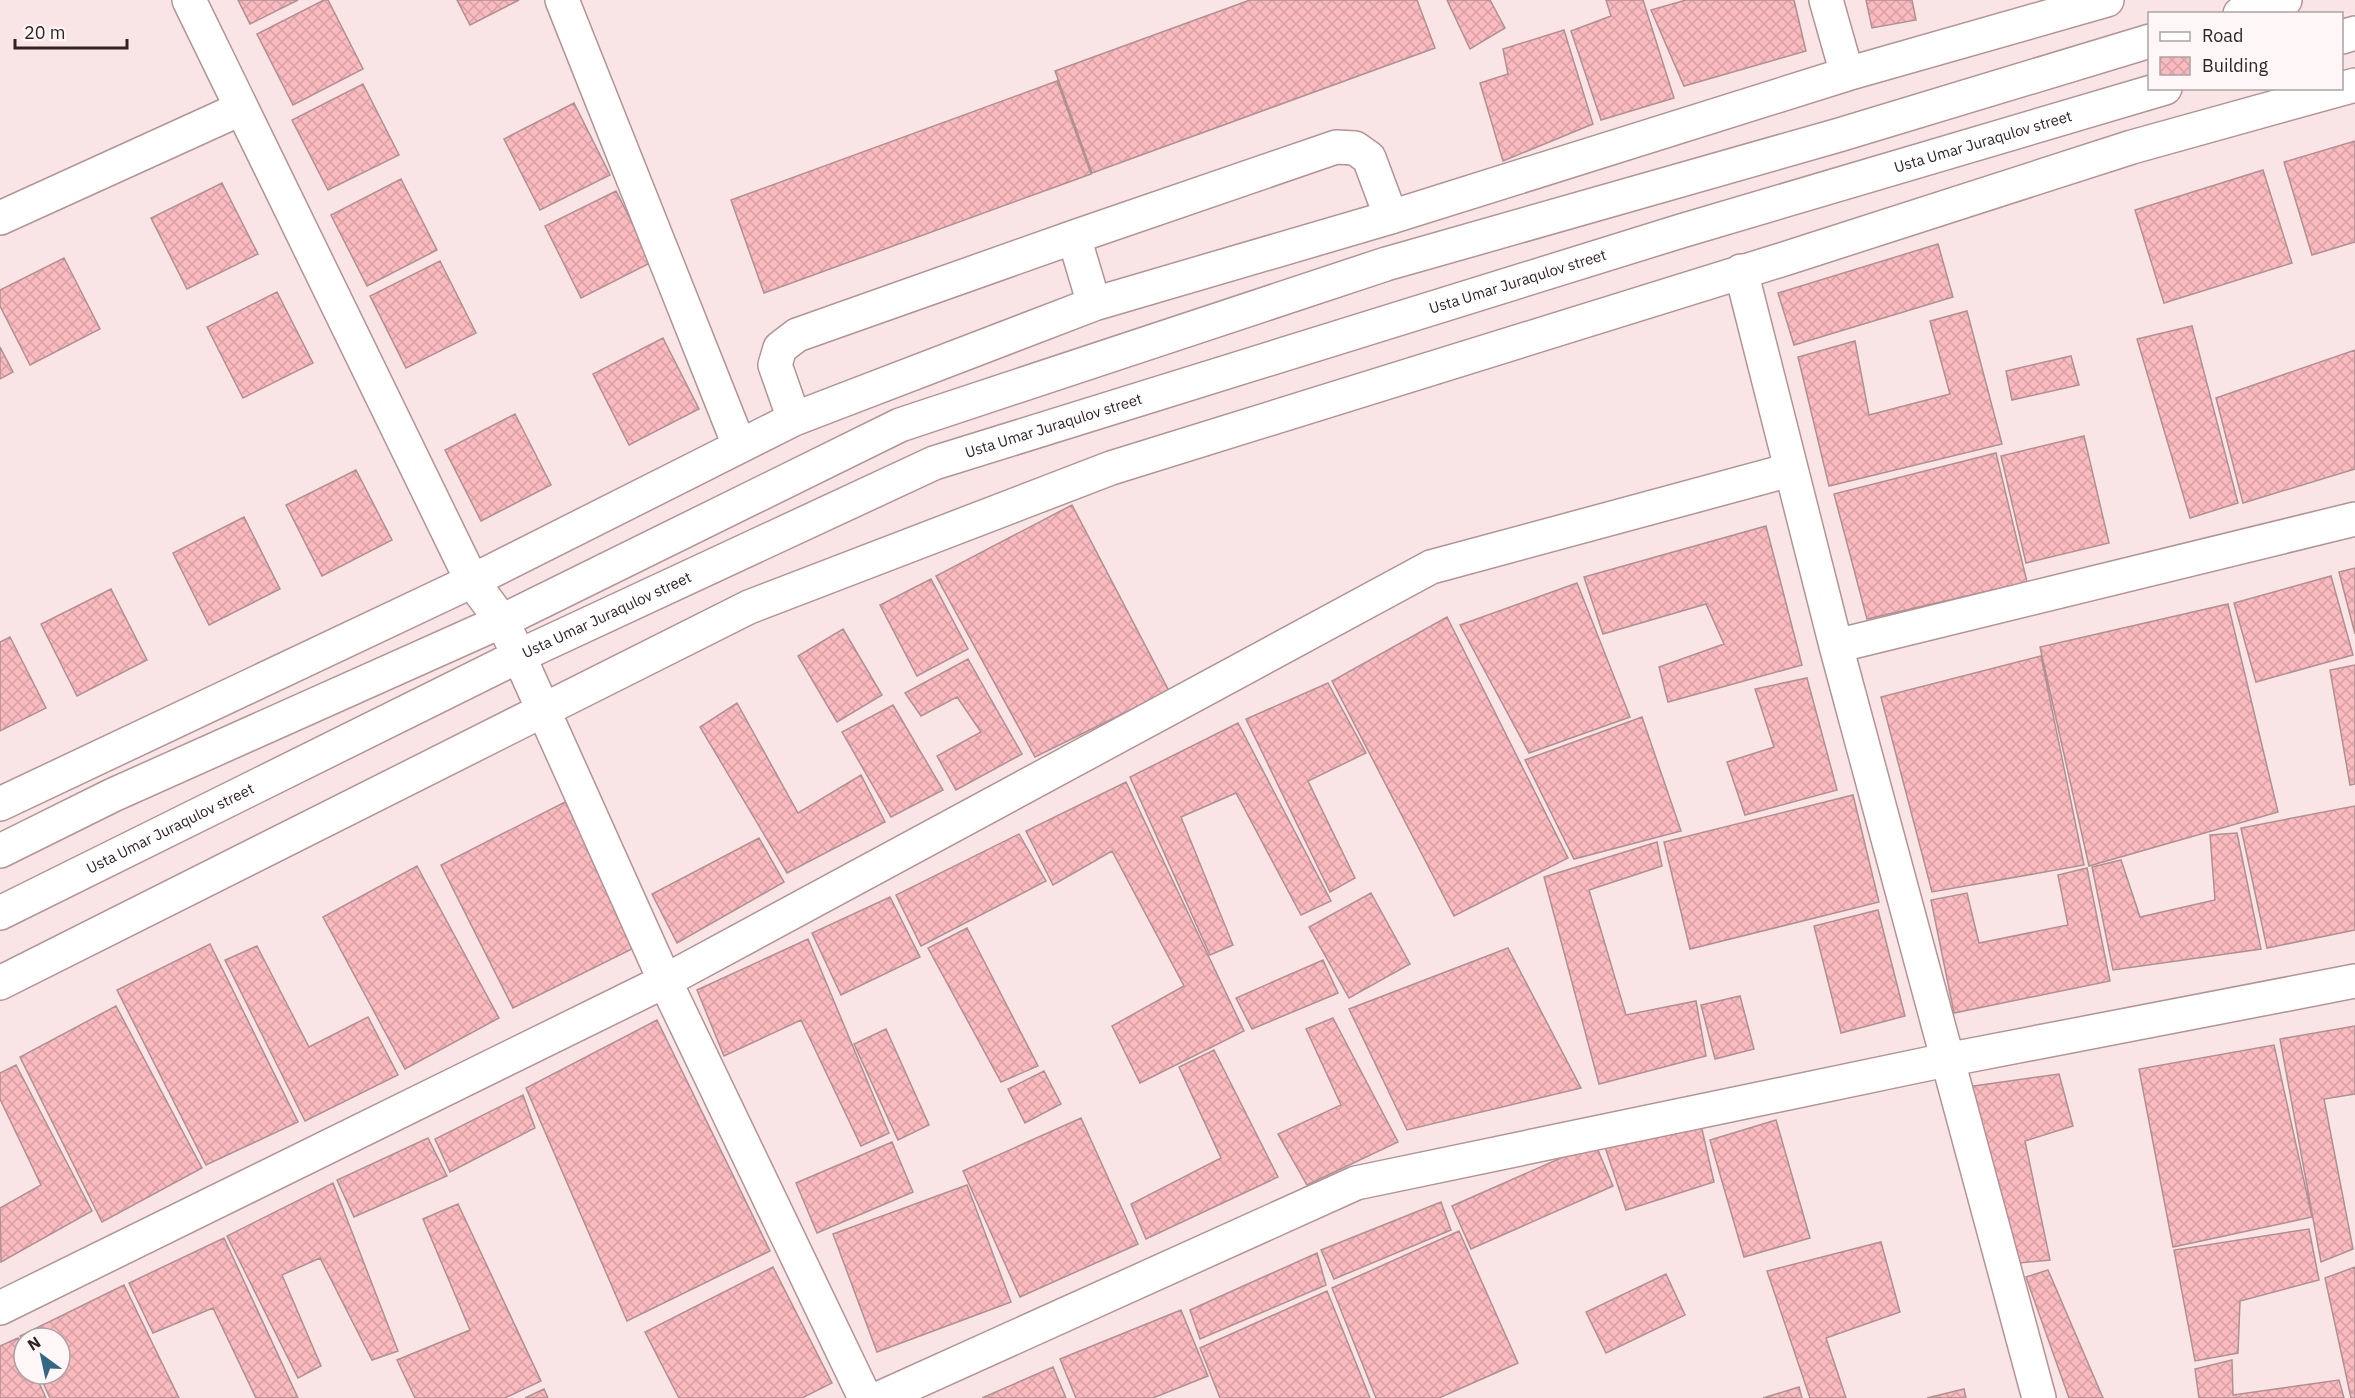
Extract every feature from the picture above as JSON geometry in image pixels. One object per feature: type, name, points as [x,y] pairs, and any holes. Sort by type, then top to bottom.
[{"type":"street","points":[[189,0],[240,109],[472,581],[502,621],[519,656],[665,981],[865,1398]]},
{"type":"street","points":[[562,0],[739,445]]},
{"type":"street","points":[[1826,0],[1847,74]]},
{"type":"street","points":[[0,804],[472,581],[794,419],[1094,304],[1391,217],[1847,74],[2107,0]]},
{"type":"street","points":[[2246,12],[2285,0]]},
{"type":"street","points":[[0,851],[113,795],[502,621],[900,425],[1386,264],[1827,138],[2148,42]]},
{"type":"street","name":"Usta Umar Juraqulov street","points":[[0,913],[519,656],[934,463],[1681,231],[2158,90]]},
{"type":"street","points":[[0,983],[749,607],[1111,468],[2132,147],[2337,90]]},
{"type":"street","points":[[0,218],[240,109]]},
{"type":"street","points":[[794,419],[775,365],[780,348],[797,335],[1336,147],[1355,148],[1369,158],[1391,217]]},
{"type":"street","points":[[1074,237],[1094,304]]},
{"type":"street","points":[[1741,271],[1836,646],[2039,1398]]},
{"type":"street","points":[[0,1308],[665,981],[1431,567],[1790,470]]},
{"type":"street","points":[[1836,646],[2355,519]]},
{"type":"street","points":[[880,1398],[1356,1183],[1946,1060],[2355,981]]},
{"type":"building","points":[[238,0],[298,0],[250,24]]},
{"type":"building","points":[[328,0],[363,69],[293,105],[257,34]]},
{"type":"building","points":[[457,0],[519,0],[470,25]]},
{"type":"building","points":[[1250,0],[1417,0],[1435,48],[1092,173],[1055,71]]},
{"type":"building","points":[[1447,0],[1490,0],[1505,28],[1470,49]]},
{"type":"building","points":[[1606,0],[1643,0],[1674,98],[1601,120],[1571,31],[1611,16]]},
{"type":"building","points":[[1686,0],[1794,0],[1806,51],[1684,86],[1651,10]]},
{"type":"building","points":[[1866,0],[1912,0],[1916,20],[1872,28]]},
{"type":"building","points":[[1564,30],[1593,124],[1503,161],[1480,83],[1508,74],[1503,49]]},
{"type":"building","points":[[1057,81],[1091,174],[764,293],[731,200]]},
{"type":"building","points":[[363,84],[399,155],[328,190],[292,120]]},
{"type":"building","points":[[574,103],[610,175],[540,210],[504,139]]},
{"type":"building","points":[[2355,141],[2355,242],[2312,255],[2284,162]]},
{"type":"building","points":[[2263,170],[2292,263],[2164,303],[2135,210]]},
{"type":"building","points":[[401,179],[437,250],[367,286],[331,215]]},
{"type":"building","points":[[222,183],[258,254],[187,289],[151,218]]},
{"type":"building","points":[[616,191],[652,262],[581,298],[545,226]]},
{"type":"building","points":[[1938,244],[1953,297],[1794,345],[1778,293]]},
{"type":"building","points":[[64,258],[100,329],[30,365],[0,306],[0,290]]},
{"type":"building","points":[[440,261],[476,333],[406,368],[370,296]]},
{"type":"building","points":[[277,292],[313,363],[243,398],[207,327]]},
{"type":"building","points":[[1967,311],[2002,444],[1829,486],[1798,357],[1855,341],[1869,415],[1950,394],[1930,321]]},
{"type":"building","points":[[2192,326],[2238,503],[2190,518],[2137,339]]},
{"type":"building","points":[[663,338],[699,409],[629,445],[593,374]]},
{"type":"building","points":[[0,347],[13,372],[0,379]]},
{"type":"building","points":[[2355,350],[2355,469],[2243,503],[2216,398]]},
{"type":"building","points":[[2071,356],[2079,385],[2012,400],[2006,371]]},
{"type":"building","points":[[515,414],[551,485],[481,521],[445,450]]},
{"type":"building","points":[[2084,436],[2109,543],[2026,563],[2001,456]]},
{"type":"building","points":[[1996,453],[2027,582],[1867,619],[1834,494]]},
{"type":"building","points":[[356,470],[392,540],[322,576],[286,505]]},
{"type":"building","points":[[1072,505],[1169,691],[1035,757],[936,576]]},
{"type":"building","points":[[244,517],[280,589],[209,625],[173,553]]},
{"type":"building","points":[[1766,526],[1802,665],[1668,702],[1659,667],[1724,644],[1706,604],[1603,634],[1584,577]]},
{"type":"building","points":[[2355,568],[2355,634],[2339,572]]},
{"type":"building","points":[[2331,576],[2353,655],[2256,682],[2234,603]]},
{"type":"building","points":[[931,579],[968,649],[917,676],[880,605]]},
{"type":"building","points":[[1577,583],[1630,717],[1529,753],[1460,625]]},
{"type":"building","points":[[111,589],[147,660],[77,696],[41,624]]},
{"type":"building","points":[[2228,604],[2278,812],[2089,866],[2040,647]]},
{"type":"building","points":[[1447,617],[1568,858],[1454,916],[1332,681]]},
{"type":"building","points":[[843,629],[882,695],[837,722],[798,656]]},
{"type":"building","points":[[10,637],[46,708],[0,731],[0,642]]},
{"type":"building","points":[[2041,656],[2084,865],[1932,892],[1881,697]]},
{"type":"building","points":[[968,659],[1022,754],[956,790],[937,756],[981,732],[957,697],[921,716],[905,693]]},
{"type":"building","points":[[2355,665],[2355,784],[2350,785],[2330,670]]},
{"type":"building","points":[[1807,678],[1837,790],[1745,815],[1727,762],[1774,747],[1755,689]]},
{"type":"building","points":[[1328,683],[1366,753],[1308,781],[1355,878],[1330,892],[1246,719]]},
{"type":"building","points":[[737,703],[798,813],[861,775],[885,822],[787,873],[700,727]]},
{"type":"building","points":[[893,705],[943,790],[891,817],[842,732]]},
{"type":"building","points":[[1642,717],[1681,831],[1574,859],[1525,760]]},
{"type":"building","points":[[1238,723],[1331,901],[1301,915],[1236,793],[1181,817],[1233,945],[1210,955],[1130,777]]},
{"type":"building","points":[[1126,782],[1244,1031],[1140,1083],[1112,1026],[1184,986],[1112,851],[1053,885],[1026,831]]},
{"type":"building","points":[[1853,795],[1879,902],[1690,949],[1664,842]]},
{"type":"building","points":[[569,800],[642,944],[513,1008],[441,865]]},
{"type":"building","points":[[2355,806],[2355,930],[2267,948],[2241,828]]},
{"type":"building","points":[[2237,833],[2261,949],[2113,970],[2092,867],[2121,860],[2140,917],[2215,900],[2210,835]]},
{"type":"building","points":[[1019,834],[1046,881],[921,946],[896,895]]},
{"type":"building","points":[[759,838],[784,882],[677,943],[652,894]]},
{"type":"building","points":[[1657,842],[1662,866],[1589,890],[1626,1015],[1696,1001],[1706,1056],[1599,1084],[1544,877]]},
{"type":"building","points":[[417,866],[499,1018],[405,1069],[323,917]]},
{"type":"building","points":[[2087,868],[2110,981],[1954,1013],[1931,900],[1967,893],[1979,943],[2068,925],[2058,875]]},
{"type":"building","points":[[1371,893],[1410,964],[1349,998],[1309,927]]},
{"type":"building","points":[[890,897],[920,957],[841,995],[812,933]]},
{"type":"building","points":[[1878,910],[1905,1016],[1841,1033],[1814,926]]},
{"type":"building","points":[[967,928],[1038,1066],[1001,1082],[928,948]]},
{"type":"building","points":[[808,939],[889,1133],[861,1146],[801,1020],[724,1056],[697,990]]},
{"type":"building","points":[[210,944],[298,1122],[206,1165],[117,990]]},
{"type":"building","points":[[257,946],[309,1047],[368,1017],[398,1075],[305,1121],[225,960]]},
{"type":"building","points":[[1508,948],[1581,1088],[1407,1130],[1349,1009]]},
{"type":"building","points":[[1323,960],[1338,993],[1252,1029],[1236,998]]},
{"type":"building","points":[[1740,996],[1754,1049],[1715,1059],[1701,1005]]},
{"type":"building","points":[[116,1006],[202,1168],[102,1222],[20,1057]]},
{"type":"building","points":[[1333,1018],[1398,1142],[1307,1185],[1278,1134],[1341,1105],[1306,1029]]},
{"type":"building","points":[[657,1020],[770,1251],[627,1321],[526,1088]]},
{"type":"building","points":[[2355,1026],[2355,1094],[2324,1099],[2353,1249],[2321,1262],[2280,1039]]},
{"type":"building","points":[[886,1029],[929,1125],[898,1140],[854,1044]]},
{"type":"building","points":[[2274,1045],[2312,1217],[2173,1247],[2139,1069]]},
{"type":"building","points":[[1214,1050],[1278,1177],[1146,1239],[1131,1204],[1221,1158],[1179,1067]]},
{"type":"building","points":[[16,1065],[92,1211],[1,1262],[0,1208],[41,1185],[0,1099],[0,1073]]},
{"type":"building","points":[[1044,1071],[1061,1104],[1025,1123],[1008,1089]]},
{"type":"building","points":[[2059,1074],[2073,1126],[2025,1141],[2050,1260],[2009,1264],[1967,1087]]},
{"type":"building","points":[[523,1095],[535,1128],[450,1172],[435,1139]]},
{"type":"building","points":[[1699,1116],[1714,1182],[1626,1210],[1604,1144]]},
{"type":"building","points":[[1081,1118],[1138,1244],[1020,1297],[963,1171]]},
{"type":"building","points":[[1776,1120],[1810,1238],[1744,1257],[1710,1140]]},
{"type":"building","points":[[428,1138],[447,1176],[354,1217],[337,1180]]},
{"type":"building","points":[[892,1142],[913,1192],[817,1233],[796,1183]]},
{"type":"building","points":[[1595,1143],[1613,1186],[1471,1249],[1452,1206]]},
{"type":"building","points":[[333,1183],[398,1351],[372,1360],[320,1258],[282,1275],[321,1366],[298,1378],[227,1236]]},
{"type":"building","points":[[967,1185],[1011,1302],[877,1352],[833,1234]]},
{"type":"building","points":[[1441,1202],[1451,1230],[1334,1279],[1321,1250]]},
{"type":"building","points":[[458,1204],[541,1381],[505,1398],[415,1398],[397,1360],[470,1330],[423,1219]]},
{"type":"building","points":[[2309,1229],[2319,1280],[2240,1301],[2238,1353],[2195,1361],[2174,1250]]},
{"type":"building","points":[[1459,1231],[1518,1363],[1439,1398],[1376,1398],[1332,1288]]},
{"type":"building","points":[[224,1238],[298,1398],[256,1398],[213,1308],[153,1333],[129,1283]]},
{"type":"building","points":[[1881,1242],[1900,1312],[1826,1338],[1846,1398],[1810,1398],[1767,1271]]},
{"type":"building","points":[[1317,1253],[1326,1285],[1200,1339],[1190,1310]]},
{"type":"building","points":[[773,1267],[832,1383],[802,1398],[679,1398],[645,1332]]},
{"type":"building","points":[[2355,1267],[2355,1398],[2351,1398],[2325,1278]]},
{"type":"building","points":[[2048,1270],[2103,1398],[2069,1398],[2026,1277]]},
{"type":"building","points":[[1666,1274],[1685,1315],[1606,1353],[1586,1312]]},
{"type":"building","points":[[124,1285],[179,1398],[50,1398],[44,1386],[72,1386],[72,1326],[40,1326]]},
{"type":"building","points":[[1327,1291],[1370,1398],[1220,1398],[1200,1348]]},
{"type":"building","points":[[1181,1310],[1208,1376],[1153,1398],[1076,1398],[1060,1359]]},
{"type":"building","points":[[12,1341],[12,1386],[40,1386],[46,1398],[0,1398],[0,1346]]},
{"type":"building","points":[[2232,1360],[2233,1395],[2339,1380],[2344,1398],[2199,1398],[2195,1369]]},
{"type":"building","points":[[1053,1367],[1066,1398],[982,1398]]},
{"type":"building","points":[[1799,1387],[1802,1398],[1763,1398]]},
{"type":"building","points":[[544,1389],[548,1398],[525,1398]]},
{"type":"building","points":[[1964,1389],[1966,1398],[1927,1398]]}]
